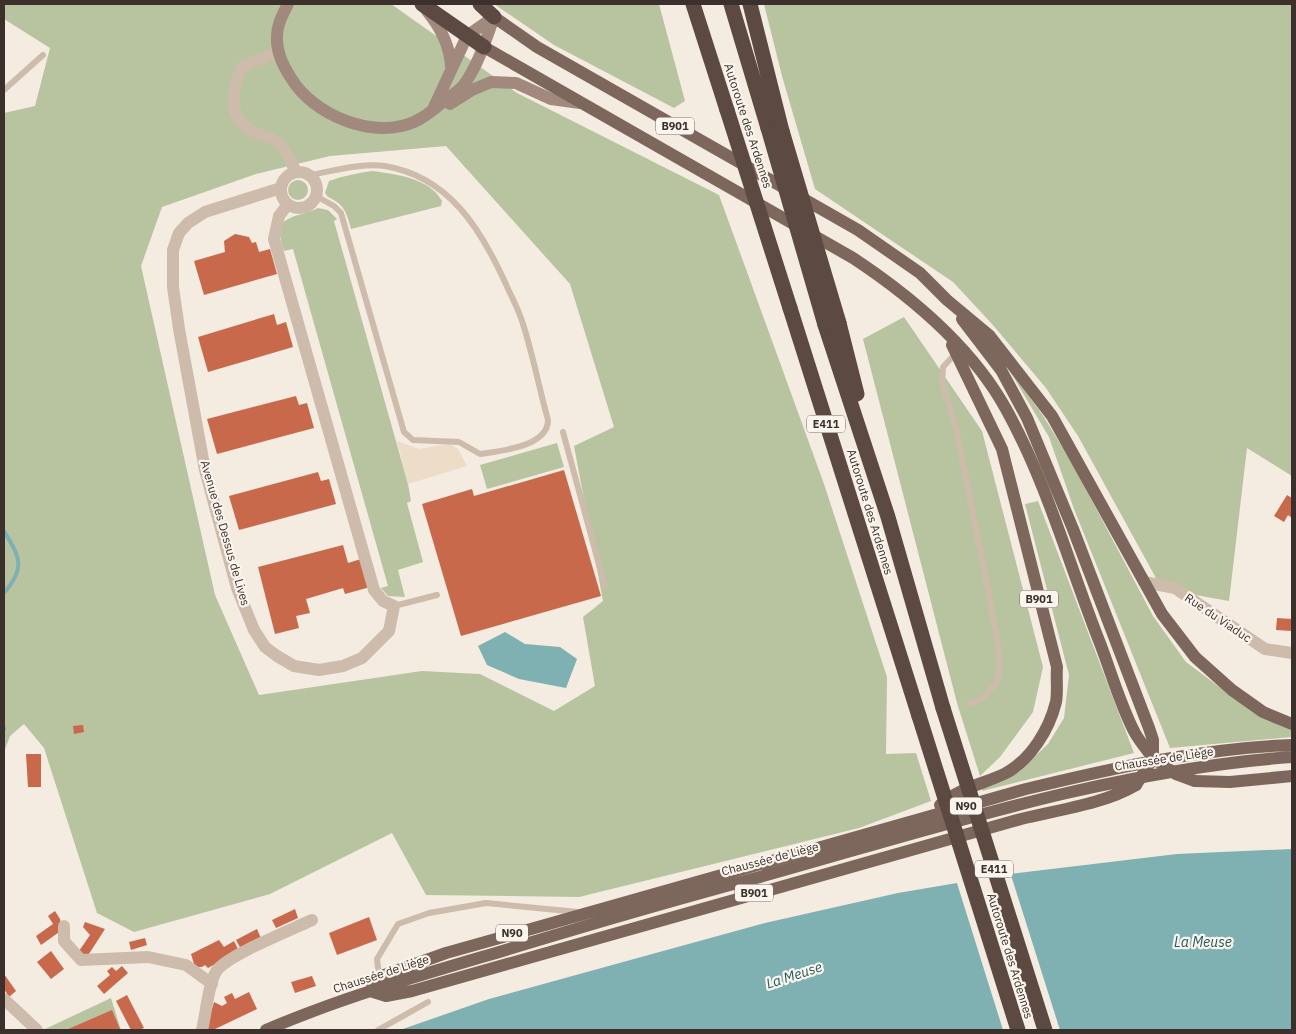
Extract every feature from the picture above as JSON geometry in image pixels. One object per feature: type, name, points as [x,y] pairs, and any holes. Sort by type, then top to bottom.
[{"type":"highway","name":"B901","points":[[422,4],[484,46]]},
{"type":"highway","name":"B901","points":[[480,4],[494,17]]},
{"type":"highway","name":"Autoroute des Ardennes","points":[[693,4],[1018,1030]]},
{"type":"highway","name":"Autoroute des Ardennes","points":[[731,4],[775,130],[943,708],[1045,1030]]},
{"type":"highway","points":[[750,4],[775,130]]},
{"type":"main road","name":"B901","points":[[494,17],[537,47],[858,230],[920,273],[947,300],[989,335],[1052,416],[1162,614],[1195,657],[1240,696],[1263,712],[1292,724]]},
{"type":"main road","name":"B901","points":[[484,46],[580,103],[853,258],[893,284],[945,332],[978,368],[998,397],[1031,458],[1053,511],[1084,602],[1135,733],[1152,758],[1176,774],[1196,781],[1230,782],[1292,776]]},
{"type":"main road","name":"B901","points":[[370,991],[386,996],[412,991],[1021,818],[1123,793],[1136,785],[1152,758],[1153,740],[1073,529],[1027,418],[1001,370],[947,300]]},
{"type":"main road","name":"B901","points":[[929,816],[950,796],[1007,772],[1034,749],[1047,726],[1056,701],[1056,667],[1002,449],[945,332]]},
{"type":"main road","name":"Chaussée de Liège","points":[[379,977],[446,952],[582,913],[929,816],[1106,770],[1214,752],[1292,745]]},
{"type":"main road","name":"Chaussée de Liège","points":[[266,1030],[370,991],[649,907],[1029,802],[1118,781],[1209,766],[1292,757]]},
{"type":"main road","points":[[370,991],[379,977]]},
{"type":"street","points":[[288,4],[279,22],[276,36],[278,52],[298,89],[315,105],[335,118],[356,124],[385,128],[414,123],[434,110],[463,86],[484,46],[494,17]]},
{"type":"street","points":[[422,4],[443,32],[450,56],[451,68]]},
{"type":"street","points":[[434,110],[451,68],[467,36],[494,17]]},
{"type":"street","points":[[278,52],[242,67],[234,84],[233,105],[238,119],[252,131],[275,140],[286,152],[296,172]]},
{"type":"street","points":[[434,110],[455,103],[472,90],[492,82],[516,83],[551,99],[580,103]]},
{"type":"street","points":[[296,172],[310,175],[316,186],[316,196],[306,206],[294,207],[288,204],[284,200],[281,188],[286,177],[296,172]]},
{"type":"street","name":"Avenue des Dessus de Lives","points":[[281,188],[205,212],[188,223],[179,233],[173,250],[173,287],[178,323],[205,470],[238,588],[254,630],[265,647],[277,656],[294,666],[320,670],[343,666],[362,658],[388,631],[394,606]]},
{"type":"street","points":[[288,204],[277,221],[274,239],[374,590],[382,600],[394,606]]},
{"type":"street","name":"Rue du Viaduc","points":[[1144,582],[1175,588],[1265,649],[1292,653]]},
{"type":"street","points":[[202,1030],[212,984],[217,971],[229,960],[312,920]]},
{"type":"street","points":[[64,926],[64,941],[81,960],[148,957],[186,965],[212,984]]},
{"type":"street","points":[[4,998],[37,1030]]},
{"type":"lane","points":[[4,90],[42,55]]},
{"type":"lane","points":[[310,175],[353,168],[384,166],[414,175],[438,187],[463,210],[490,251],[523,322],[548,420],[548,426],[540,438],[498,451],[480,454],[459,442],[418,441],[413,440],[404,432],[340,213],[334,206],[316,196]]},
{"type":"lane","points":[[956,353],[943,367],[942,382],[958,438],[996,630],[1000,666],[996,682],[983,698],[969,704]]},
{"type":"lane","points":[[563,432],[605,587]]},
{"type":"lane","points":[[394,606],[436,595]]},
{"type":"lane","points":[[379,977],[377,960],[398,924],[428,913],[486,903],[582,913]]},
{"type":"lane","points":[[378,1030],[428,1002]]},
{"type":"green space","points":[[4,4],[391,4],[517,93],[719,195],[824,484],[887,677],[886,754],[916,753],[931,801],[859,828],[579,897],[426,895],[392,833],[270,894],[134,932],[97,913],[44,748],[24,724],[10,736],[4,752],[4,113],[35,106],[50,48],[4,19]],"holes":[[[446,146],[570,284],[614,427],[574,446],[603,601],[583,617],[595,686],[554,711],[480,674],[422,671],[259,695],[215,595],[141,266],[162,207],[256,174],[330,156]]]},
{"type":"green space","points":[[494,4],[659,4],[685,101],[674,108],[554,45]]},
{"type":"green space","points":[[764,4],[1292,4],[1292,476],[1247,448],[1229,601],[1162,589],[1078,436],[1046,388],[992,324],[953,282],[815,189],[782,76]]},
{"type":"green space","points":[[372,171],[411,178],[421,182],[436,193],[442,201],[441,206],[351,229],[344,210],[325,193],[329,181]]},
{"type":"green space","points":[[298,180],[305,183],[308,190],[305,197],[298,200],[291,197],[288,190],[291,183]]},
{"type":"green space","points":[[318,208],[328,210],[337,219],[334,221],[408,484],[411,501],[407,503],[423,562],[398,570],[405,597],[388,596],[381,588],[388,586],[293,249],[284,251],[281,239],[280,230],[282,224],[293,217]]},
{"type":"green space","points":[[904,317],[982,431],[1043,667],[1033,712],[1000,757],[980,776],[957,703],[863,339]]},
{"type":"green space","points":[[1008,368],[1042,414],[1072,463],[1153,616],[1186,662],[1253,712],[1292,728],[1292,737],[1170,748],[1074,509],[1049,437]]},
{"type":"green space","points":[[557,443],[564,467],[487,489],[480,465]]},
{"type":"green space","points":[[1038,501],[1134,753],[982,791],[983,788],[1019,771],[1048,744],[1064,718],[1069,675],[1025,504]]},
{"type":"green space","points":[[111,998],[121,1030],[43,1030]]},
{"type":"shaded area","points":[[397,441],[419,449],[449,444],[458,449],[467,466],[408,484]]},
{"type":"water","points":[[505,632],[525,644],[560,647],[577,659],[566,688],[519,679],[487,665],[478,646]]},
{"type":"water","name":"La Meuse","points":[[1292,849],[1292,1030],[400,1030],[489,999],[634,959],[765,923],[898,893],[1010,874],[1177,854]]},
{"type":"pier","points":[[1010,872],[1060,1030],[1003,1030],[956,880]]},
{"type":"building","points":[[235,234],[249,237],[252,243],[256,242],[259,252],[270,249],[277,274],[204,295],[194,261],[225,252],[224,241]]},
{"type":"building","points":[[274,314],[277,325],[286,322],[293,347],[208,372],[198,337]]},
{"type":"building","points":[[296,396],[299,405],[307,403],[314,428],[217,454],[207,419]]},
{"type":"building","points":[[564,470],[601,596],[461,636],[422,504],[472,489],[474,496]]},
{"type":"building","points":[[318,472],[321,481],[329,479],[336,504],[239,530],[229,496]]},
{"type":"building","points":[[1287,495],[1292,498],[1292,518],[1288,515],[1284,522],[1274,516]]},
{"type":"building","points":[[343,545],[348,563],[361,559],[370,587],[345,594],[343,588],[306,599],[310,613],[296,616],[299,628],[275,634],[258,567]]},
{"type":"building","points":[[1277,618],[1292,619],[1292,631],[1276,630]]},
{"type":"building","points":[[83,725],[84,732],[74,734],[73,726]]},
{"type":"building","points":[[26,754],[41,754],[41,787],[28,787]]},
{"type":"building","points":[[295,909],[298,918],[276,928],[272,920]]},
{"type":"building","points":[[55,911],[60,919],[62,930],[41,945],[36,936],[53,924],[48,916]]},
{"type":"building","points":[[369,917],[377,940],[337,955],[329,933]]},
{"type":"building","points":[[85,922],[105,929],[87,957],[79,951],[90,935],[83,927]]},
{"type":"building","points":[[257,929],[262,941],[242,951],[236,940]]},
{"type":"building","points":[[145,938],[147,945],[131,950],[129,942]]},
{"type":"building","points":[[219,940],[224,947],[234,941],[239,951],[208,968],[205,965],[195,967],[191,954]]},
{"type":"building","points":[[51,951],[64,969],[51,979],[37,962]]},
{"type":"building","points":[[122,966],[128,973],[104,994],[97,986],[110,975],[107,971],[112,967],[116,971]]},
{"type":"building","points":[[4,974],[16,991],[9,997],[4,989]]},
{"type":"building","points":[[312,976],[316,986],[295,993],[291,982]]},
{"type":"building","points":[[249,992],[257,1009],[213,1030],[206,1030],[214,1002],[222,1006],[227,1003],[224,997],[232,993],[235,999]]},
{"type":"building","points":[[127,995],[144,1028],[131,1030],[116,1001]]},
{"type":"building","points":[[112,1010],[120,1029],[118,1030],[66,1030]]},
{"type":"waterway","points":[[4,531],[14,548],[18,562],[16,576],[4,593]]}]
